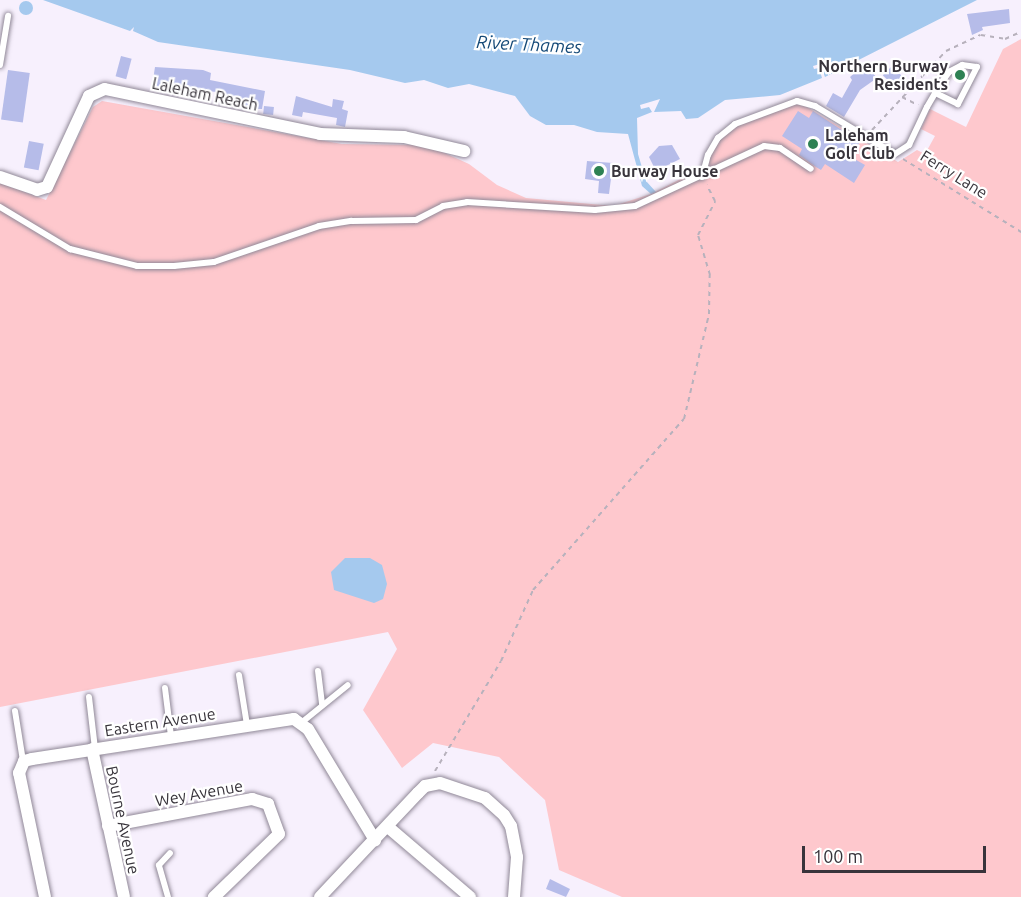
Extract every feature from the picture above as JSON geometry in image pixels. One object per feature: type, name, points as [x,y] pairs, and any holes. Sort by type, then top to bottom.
[{"type":"street","name":"Laleham Reach","points":[[0,177],[37,190],[47,188],[89,96],[105,89],[214,115],[320,134],[404,137],[464,151]]},
{"type":"street","name":"Eastern Avenue","points":[[24,762],[171,736],[286,719],[302,723]]},
{"type":"street","points":[[302,723],[375,840]]},
{"type":"street","name":"Bourne Avenue","points":[[94,749],[124,897]]},
{"type":"street","points":[[24,762],[19,773],[45,897]]},
{"type":"street","points":[[320,897],[425,786],[440,783],[466,789],[485,798],[511,826],[517,857],[514,897]]},
{"type":"street","name":"Wey Avenue","points":[[108,826],[252,799],[268,804],[280,829],[214,897]]},
{"type":"street","points":[[388,826],[470,897]]},
{"type":"lane","points":[[0,65],[8,16]]},
{"type":"lane","points":[[895,154],[909,145],[935,93],[956,67],[977,67],[958,104],[935,93]]},
{"type":"lane","name":"Ferry Lane","points":[[702,177],[713,146],[735,124],[797,101],[815,106],[895,154]]},
{"type":"lane","points":[[0,207],[70,249],[137,266],[174,266],[214,262],[319,226],[352,221],[416,220],[443,206],[467,202],[505,207],[616,210],[636,206],[764,146],[780,148],[811,169]]},
{"type":"lane","points":[[318,671],[322,705]]},
{"type":"lane","points":[[239,675],[247,725]]},
{"type":"lane","points":[[302,723],[348,685]]},
{"type":"lane","points":[[165,688],[171,736]]},
{"type":"lane","points":[[89,697],[94,749]]},
{"type":"lane","points":[[15,711],[24,762]]},
{"type":"lane","points":[[168,897],[159,865],[170,853]]},
{"type":"path","points":[[902,96],[926,110]]},
{"type":"path","name":"Ferry Lane","points":[[895,154],[1021,232]]},
{"type":"path","points":[[425,786],[501,661],[533,590],[684,419],[709,314],[710,275],[698,235],[715,201],[702,177]]},
{"type":"shaded area","points":[[1021,39],[1021,897],[622,897],[559,870],[545,800],[499,757],[433,743],[402,768],[363,710],[397,649],[388,632],[0,707],[0,183],[46,200],[93,107],[102,101],[342,144],[427,145],[469,164],[497,185],[526,198],[613,206],[651,194],[700,169],[718,138],[735,124],[797,101],[898,162],[917,150],[925,154],[935,136],[921,129],[930,109],[966,127],[1003,49]]},
{"type":"water","name":"River Thames","points":[[43,0],[977,0],[825,77],[820,64],[813,66],[814,69],[819,68],[822,78],[780,95],[725,100],[698,118],[686,119],[681,111],[654,112],[660,99],[640,105],[641,109],[649,107],[652,112],[637,118],[638,154],[646,181],[656,192],[651,194],[642,186],[628,134],[597,132],[574,125],[546,125],[530,116],[515,96],[469,84],[448,88],[424,80],[405,83],[350,70],[158,42],[133,31],[134,27],[130,31]]},
{"type":"water","points":[[23,1],[29,1],[33,8],[29,15],[23,15],[19,11],[19,5]]},
{"type":"water","points":[[345,558],[370,558],[382,565],[387,584],[383,599],[374,603],[334,590],[331,572]]},
{"type":"building","points":[[1009,9],[1010,23],[982,27],[983,30],[972,35],[967,14]]},
{"type":"building","points":[[121,56],[132,59],[126,79],[116,76]]},
{"type":"building","points":[[865,64],[877,78],[860,90],[844,117],[826,106],[833,93],[842,98],[852,80],[850,77]]},
{"type":"building","points":[[892,66],[902,76],[893,85],[883,75]]},
{"type":"building","points":[[155,67],[203,70],[211,73],[210,80],[265,91],[262,109],[234,108],[235,101],[216,97],[217,92],[152,86]]},
{"type":"building","points":[[8,70],[30,73],[23,123],[1,120]]},
{"type":"building","points":[[296,96],[332,107],[333,99],[344,101],[342,109],[348,111],[345,127],[336,125],[337,118],[303,112],[302,117],[292,115]]},
{"type":"building","points":[[264,106],[274,107],[273,115],[263,114]]},
{"type":"building","name":"Laleham Golf Club","points":[[798,111],[809,118],[813,111],[860,142],[851,157],[865,165],[854,183],[825,164],[821,170],[816,167],[799,155],[802,149],[782,136]]},
{"type":"building","points":[[29,141],[44,144],[39,170],[24,168]]},
{"type":"building","points":[[672,145],[680,159],[656,171],[649,157],[659,146]]},
{"type":"building","name":"Burway House","points":[[587,161],[613,163],[609,194],[598,193],[599,181],[585,179]]},
{"type":"building","points":[[550,879],[570,889],[566,897],[546,889]]},
{"type":"place","name":"Northern Burway Residents","points":[[960,75]]},
{"type":"place","name":"Laleham Golf Club","points":[[813,144]]},
{"type":"place","name":"Burway House","points":[[599,171]]}]
